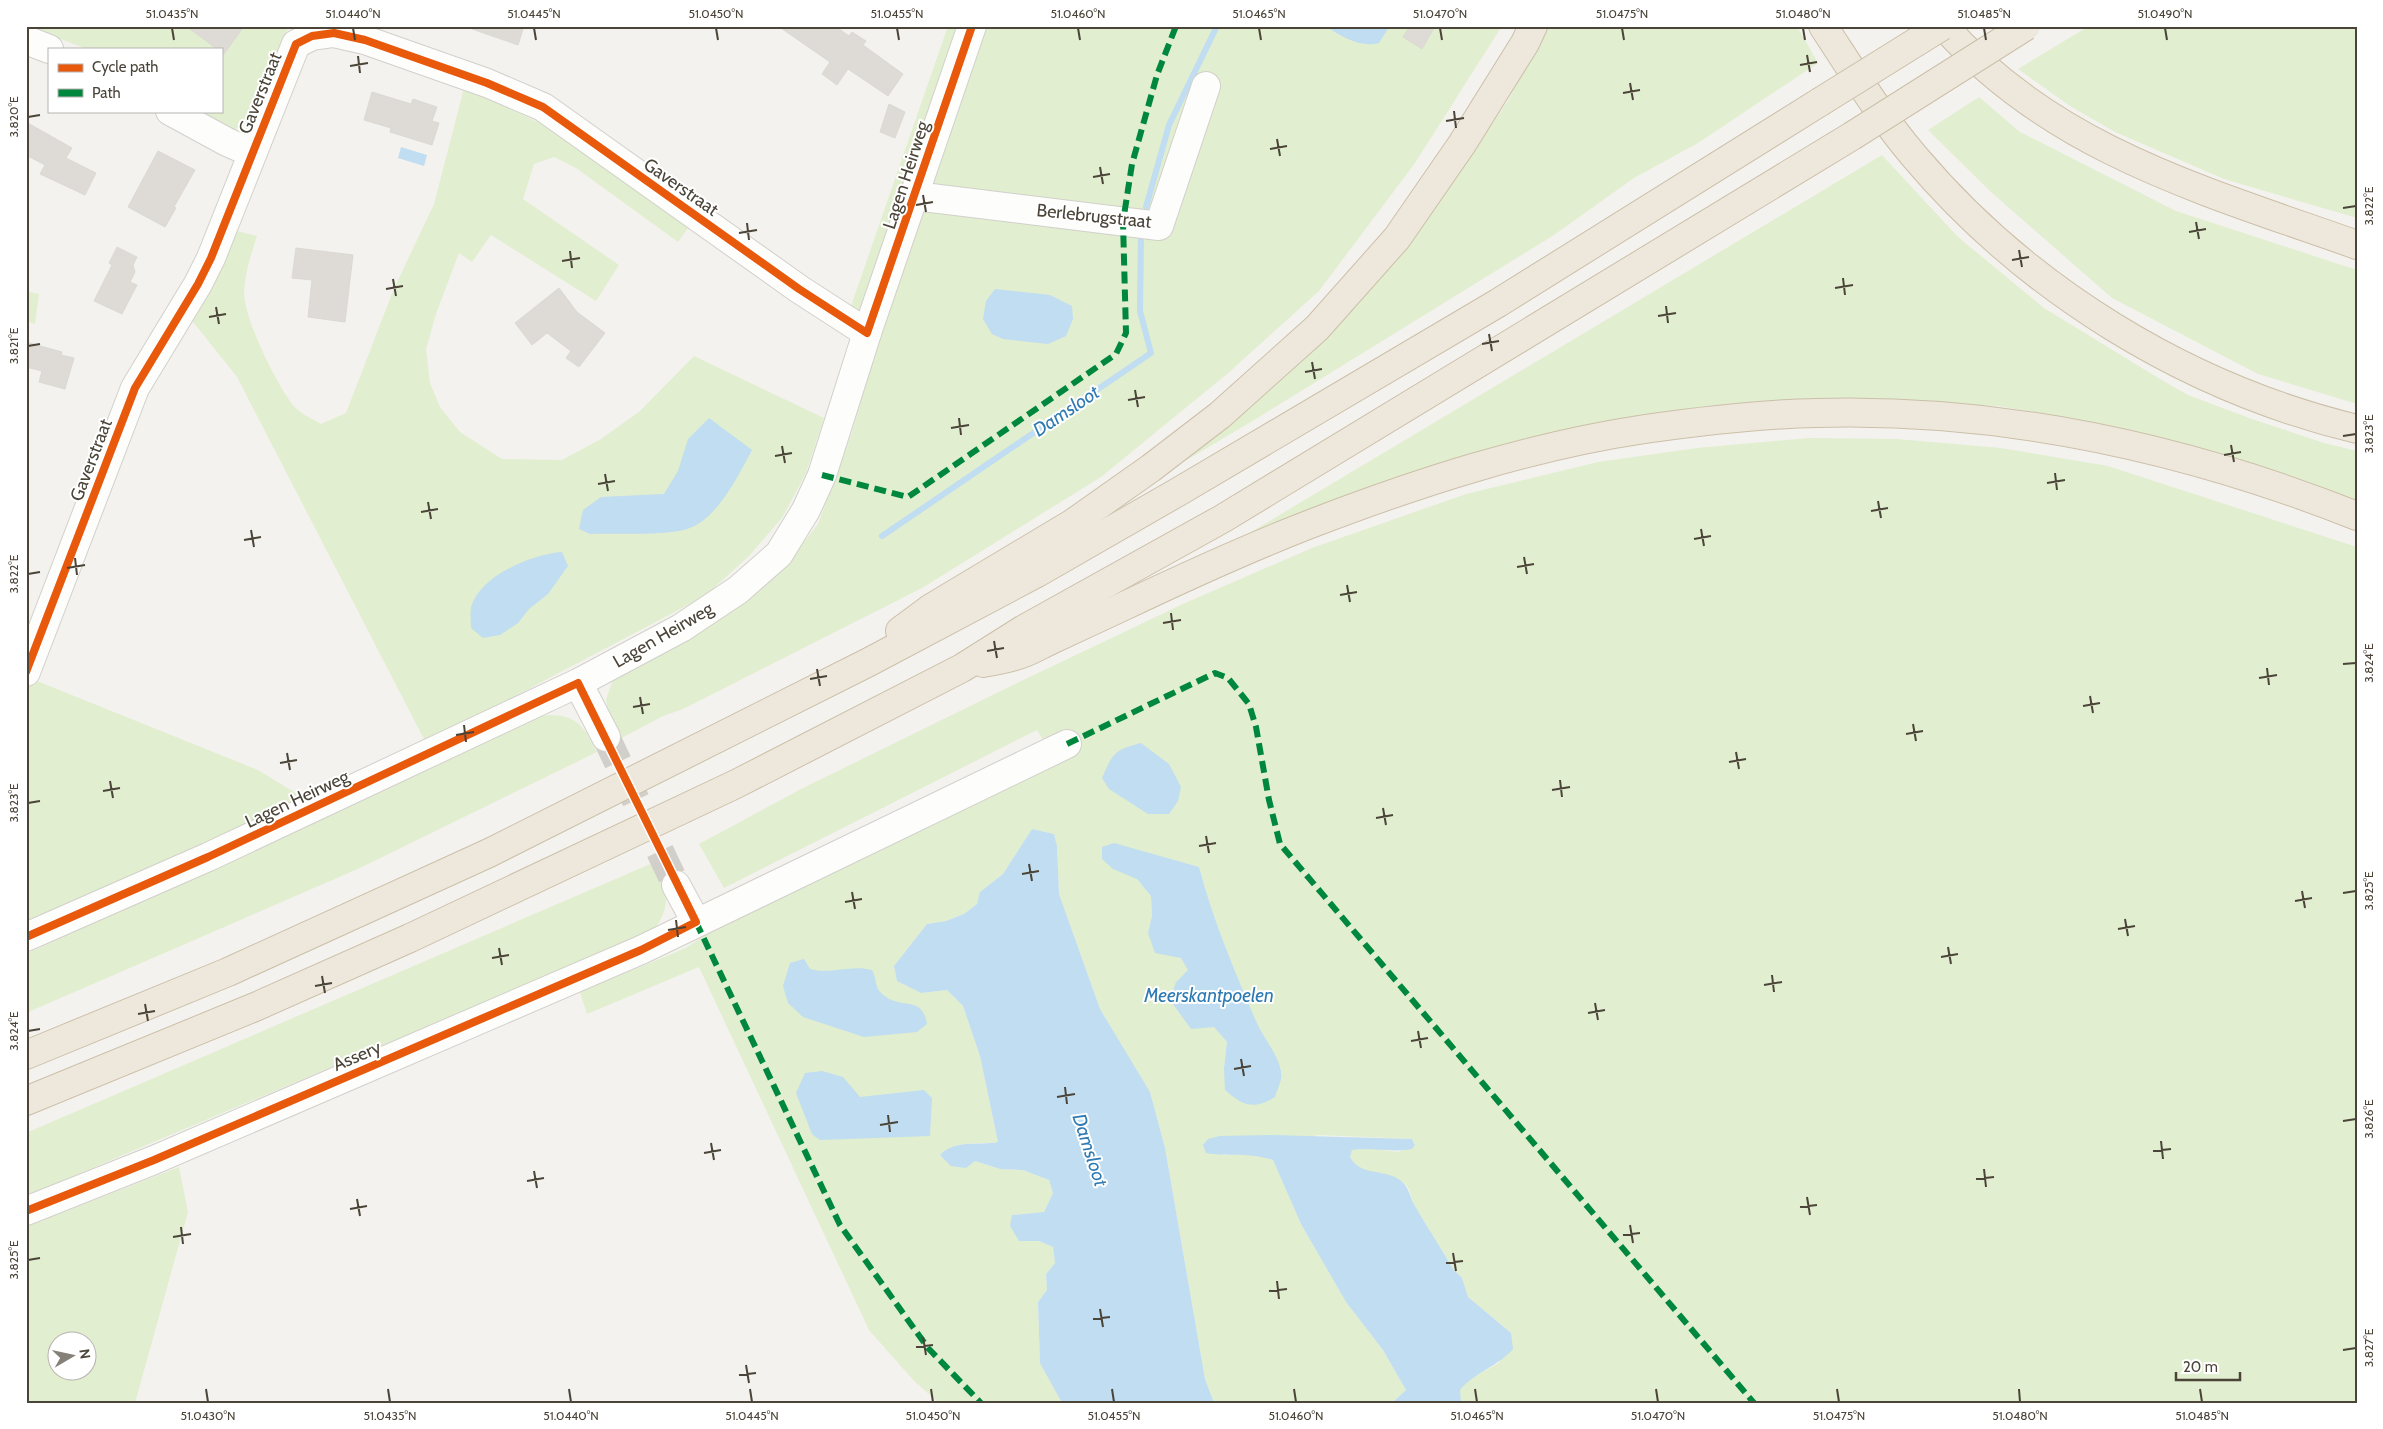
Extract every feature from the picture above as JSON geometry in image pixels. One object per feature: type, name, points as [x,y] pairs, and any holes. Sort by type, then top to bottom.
[{"type":"highway","points":[[835,679],[931,608],[1073,523],[1152,468],[1220,415],[1317,328],[1397,238],[1462,144],[1525,43],[1533,26]]},
{"type":"highway","points":[[1824,26],[1870,97],[1914,156],[1970,216],[2031,269],[2093,315],[2158,353],[2242,393],[2331,422],[2357,428]]},
{"type":"highway","points":[[26,1055],[228,972],[489,853],[835,679],[1037,573],[1498,303],[1943,26],[1958,42],[2009,86],[2054,120],[2092,143],[2144,167],[2193,186],[2357,245]]},
{"type":"highway","points":[[26,1101],[255,1007],[462,914],[736,784],[962,668],[1024,629],[1222,519],[1852,136],[2026,26]]},
{"type":"highway","points":[[962,668],[1020,655],[1219,562],[1273,539],[1363,504],[1440,479],[1514,457],[1598,438],[1644,429],[1734,419],[1815,413],[1878,413],[1959,418],[2036,427],[2129,445],[2224,468],[2288,489],[2357,516]]},
{"type":"street","name":"Lagen Heirweg","points":[[26,937],[208,857],[578,683],[681,628],[738,590],[779,554],[806,510],[822,475],[867,333],[916,196],[972,26]]},
{"type":"street","name":"Gaverstraat","points":[[26,672],[136,388],[207,267],[296,44],[311,31],[334,33],[365,40],[487,82],[543,107],[800,289],[867,333]]},
{"type":"street","points":[[26,40],[48,49]]},
{"type":"street","name":"Berlebrugstraat","points":[[916,196],[1159,226],[1206,86]]},
{"type":"street","points":[[172,112],[227,142],[252,153]]},
{"type":"street","points":[[578,683],[606,737]]},
{"type":"street","name":"Assery","points":[[26,1211],[154,1160],[641,950],[1067,744]]},
{"type":"street","points":[[676,885],[696,922]]},
{"type":"green space","points":[[26,26],[289,26],[251,119],[241,127],[230,131],[199,112],[222,112],[222,48],[84,48]]},
{"type":"green space","points":[[948,26],[965,26],[865,320],[850,309]]},
{"type":"green space","points":[[986,26],[1326,26],[1341,36],[1379,43],[1390,26],[1502,26],[1415,163],[1319,291],[1227,374],[1101,477],[922,588],[618,740],[609,717],[606,700],[612,682],[626,670],[704,630],[750,597],[794,555],[818,524],[852,432],[877,342]]},
{"type":"green space","points":[[1546,26],[1797,26],[1818,63],[1698,143],[1634,178],[1554,235],[1168,471],[1412,240],[1508,101]]},
{"type":"green space","points":[[2089,26],[2357,26],[2357,218],[2224,179],[2115,132],[2070,106],[2018,69]]},
{"type":"green space","points":[[464,88],[553,129],[693,221],[678,242],[576,168],[554,157],[534,164],[523,199],[619,265],[596,301],[491,235],[472,262],[459,253],[436,314],[426,349],[430,383],[440,407],[460,432],[502,459],[562,460],[601,439],[640,411],[694,356],[824,418],[806,473],[782,518],[749,556],[705,596],[426,743],[237,377],[190,318],[237,231],[257,236],[247,271],[244,292],[245,304],[255,334],[270,367],[293,405],[306,416],[321,424],[346,413],[393,291],[434,204]]},
{"type":"green space","points":[[1979,97],[2020,132],[2176,211],[2357,270],[2357,404],[2258,374],[2112,298],[1991,192],[1928,130]]},
{"type":"green space","points":[[1882,155],[1958,237],[2044,308],[2188,395],[2324,443],[2357,451],[2357,504],[2162,440],[2074,419],[1998,406],[1868,401],[1704,407],[1541,438],[1431,466],[1326,504],[1231,544]]},
{"type":"green space","points":[[26,291],[39,294],[35,324],[26,321]]},
{"type":"green space","points":[[1809,438],[1897,439],[2001,448],[2108,466],[2357,547],[2357,1403],[1461,1403],[1459,1390],[1468,1380],[1499,1363],[1511,1333],[1468,1297],[1462,1278],[1453,1269],[1424,1222],[1406,1185],[1391,1176],[1361,1169],[1350,1157],[1352,1150],[1368,1148],[1398,1152],[1415,1144],[1412,1139],[1319,1135],[1220,1155],[1255,1154],[1273,1160],[1301,1224],[1346,1302],[1383,1350],[1406,1390],[1392,1403],[1214,1403],[1205,1379],[1165,1148],[1150,1092],[1100,1009],[1059,894],[1057,846],[1054,834],[1032,829],[1003,874],[980,892],[977,904],[964,914],[946,921],[927,924],[894,966],[897,981],[921,993],[947,990],[963,1006],[980,1056],[998,1142],[959,1145],[945,1151],[940,1156],[966,1168],[975,1161],[1000,1169],[1023,1170],[1049,1180],[1053,1193],[1044,1212],[1012,1215],[1019,1241],[1039,1241],[1053,1247],[1055,1263],[1046,1274],[1047,1290],[1038,1302],[1040,1362],[1062,1403],[939,1403],[914,1381],[869,1330],[699,967],[587,1014],[580,992],[686,948],[733,916],[1056,762],[1037,730],[724,888],[699,844],[803,788],[1185,603],[1312,548],[1466,494],[1598,462],[1697,448]],"holes":[[[1152,854],[1199,867],[1217,926],[1239,985],[1256,1022],[1274,1053],[1282,1074],[1224,1068],[1227,1042],[1176,982],[1189,970],[1181,958],[1148,933],[1152,916],[1151,896],[1137,879]]]},
{"type":"green space","points":[[32,679],[258,770],[307,800],[26,923],[26,694]]},
{"type":"green space","points":[[549,715],[567,717],[574,720],[584,730],[597,752],[360,868],[26,1013],[26,954],[534,717]]},
{"type":"green space","points":[[655,862],[663,880],[666,905],[653,931],[26,1196],[26,1133]]},
{"type":"green space","points":[[179,1167],[188,1212],[135,1403],[26,1403],[26,1227]]},
{"type":"water","points":[[1326,26],[1390,26],[1379,43],[1365,44],[1338,34]]},
{"type":"water","points":[[401,147],[427,155],[424,166],[398,158]]},
{"type":"water","points":[[995,289],[1050,295],[1072,306],[1073,319],[1066,336],[1048,344],[1003,339],[992,334],[983,319],[986,301]]},
{"type":"water","points":[[709,418],[752,450],[726,496],[708,517],[687,529],[666,533],[590,534],[579,529],[583,510],[601,497],[664,494],[678,471],[688,439]]},
{"type":"water","points":[[562,552],[568,566],[548,594],[529,609],[518,623],[500,635],[483,638],[471,628],[471,608],[476,596],[484,586],[495,577],[522,562]]},
{"type":"water","points":[[1141,743],[1169,764],[1181,787],[1178,801],[1169,814],[1148,814],[1109,789],[1102,778],[1109,763],[1116,754],[1125,748]]},
{"type":"water","name":"Meerskantpoelen","points":[[1032,829],[1054,834],[1057,846],[1059,894],[1100,1009],[1150,1092],[1165,1148],[1205,1379],[1214,1403],[1062,1403],[1040,1363],[1038,1302],[1047,1290],[1046,1274],[1055,1263],[1053,1247],[1039,1241],[1019,1241],[1010,1226],[1012,1215],[1044,1212],[1053,1193],[1049,1180],[1023,1170],[1000,1169],[975,1161],[966,1168],[951,1166],[940,1155],[946,1150],[960,1145],[998,1142],[980,1056],[963,1006],[947,990],[921,993],[897,981],[894,966],[927,924],[946,921],[964,914],[977,904],[980,892],[1003,874]]},
{"type":"water","name":"Meerskantpoelen","points":[[1114,843],[1199,867],[1217,926],[1232,964],[1259,1027],[1279,1064],[1281,1077],[1275,1097],[1254,1105],[1237,1100],[1225,1090],[1224,1068],[1227,1042],[1214,1027],[1191,1029],[1170,1000],[1176,982],[1188,970],[1181,958],[1155,953],[1148,933],[1152,916],[1151,896],[1137,879],[1113,869],[1102,859],[1102,847]]},
{"type":"water","points":[[804,959],[810,969],[818,971],[856,968],[872,970],[882,994],[896,1002],[910,1004],[921,1009],[927,1024],[917,1032],[864,1037],[803,1017],[788,1003],[783,986],[790,963]]},
{"type":"water","points":[[822,1071],[843,1077],[860,1097],[924,1090],[932,1098],[930,1136],[820,1140],[812,1134],[796,1093],[805,1073]]},
{"type":"water","points":[[1272,1135],[1412,1139],[1415,1145],[1412,1149],[1352,1150],[1350,1157],[1355,1163],[1366,1170],[1393,1176],[1403,1183],[1453,1269],[1462,1278],[1468,1297],[1511,1333],[1513,1349],[1460,1390],[1461,1403],[1392,1403],[1406,1390],[1383,1350],[1346,1302],[1301,1224],[1273,1160],[1247,1155],[1206,1153],[1203,1145],[1208,1139],[1220,1136]]},
{"type":"building","points":[[186,26],[244,26],[224,54],[222,48],[216,48]]},
{"type":"building","points":[[472,26],[524,26],[518,45],[472,29]]},
{"type":"building","points":[[778,26],[835,26],[849,36],[852,32],[866,41],[863,45],[903,74],[888,96],[848,69],[837,85],[822,74],[830,62]]},
{"type":"building","points":[[1410,26],[1435,26],[1422,49],[1403,37]]},
{"type":"building","points":[[372,92],[411,104],[413,99],[437,107],[432,121],[439,123],[432,145],[390,132],[391,128],[364,120]]},
{"type":"building","points":[[889,104],[905,112],[895,138],[880,132]]},
{"type":"building","points":[[26,122],[72,148],[66,158],[96,173],[85,195],[40,174],[45,165],[26,155]]},
{"type":"building","points":[[158,151],[195,170],[165,227],[128,207]]},
{"type":"building","points":[[117,247],[137,257],[133,265],[135,272],[130,282],[137,285],[122,314],[94,301],[112,265],[109,263]]},
{"type":"building","points":[[296,248],[353,255],[345,322],[308,317],[312,280],[292,278]]},
{"type":"building","points":[[559,288],[577,312],[605,333],[579,367],[566,358],[571,351],[547,333],[532,345],[515,323]]},
{"type":"building","points":[[26,342],[62,352],[61,355],[74,358],[65,389],[39,382],[42,371],[26,367]]},
{"type":"waterway","name":"Damsloot","points":[[1146,207],[1169,125],[1217,26]]},
{"type":"waterway","name":"Damsloot","points":[[882,536],[1151,353],[1140,311],[1141,234]]},
{"type":"tunnel","points":[[606,737],[676,885]]},
{"type":"marked path","points":[[822,475],[908,497],[1116,354],[1126,333],[1123,222],[1132,164],[1157,75],[1176,26]]},
{"type":"marked path","points":[[1067,744],[1215,673],[1228,678],[1249,704],[1256,727],[1269,800],[1280,844],[1754,1403]]},
{"type":"marked path","points":[[696,922],[840,1225],[928,1348],[981,1403]]},
{"type":"cycle path","points":[[26,672],[135,388],[198,284],[211,258],[296,44],[312,36],[334,33],[365,40],[487,83],[543,107],[799,289],[867,333],[972,26]]},
{"type":"cycle path","points":[[26,937],[208,857],[578,683],[696,922],[641,950],[154,1160],[26,1211]]}]
